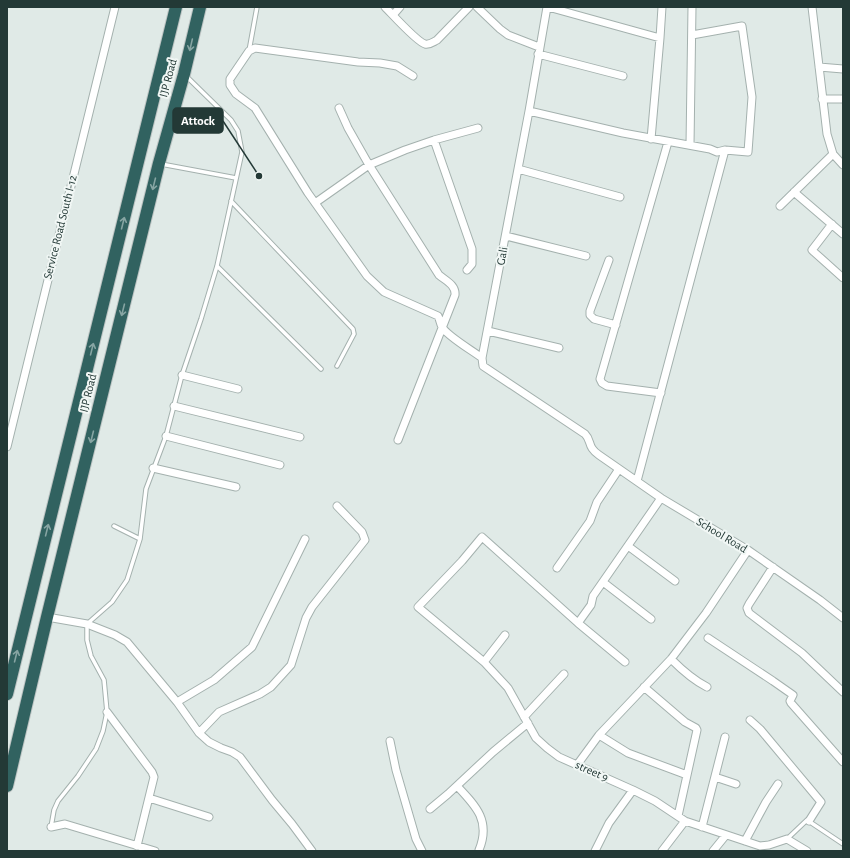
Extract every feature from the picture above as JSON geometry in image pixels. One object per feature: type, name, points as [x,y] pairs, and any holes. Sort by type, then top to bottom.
[{"type":"highway","name":"IJP Road","points":[[7,694],[176,7]]},
{"type":"highway","name":"IJP Road","points":[[7,786],[159,163],[184,74],[200,7]]},
{"type":"street","name":"Service Road South I-12","points":[[7,447],[115,7]]},
{"type":"street","points":[[384,7],[424,44],[431,44],[437,40],[469,7]]},
{"type":"street","points":[[393,15],[400,7]]},
{"type":"street","points":[[477,7],[508,35],[539,51],[623,76]]},
{"type":"street","points":[[548,7],[660,38]]},
{"type":"street","name":"Gali","points":[[482,358],[548,7]]},
{"type":"street","points":[[651,138],[662,7]]},
{"type":"street","points":[[690,145],[692,7]]},
{"type":"street","points":[[812,7],[827,134],[833,154],[843,165]]},
{"type":"street","points":[[529,111],[623,134],[690,145],[710,149],[716,152],[725,150],[748,152],[752,97],[742,26],[692,35]]},
{"type":"street","points":[[413,76],[397,66],[255,48],[249,51],[231,76],[230,85],[236,94],[255,108],[315,203],[367,276],[384,292],[438,316],[442,327],[448,334],[482,358]]},
{"type":"street","points":[[819,68],[843,69]]},
{"type":"street","points":[[822,99],[843,99]]},
{"type":"street","points":[[339,108],[348,128],[369,165],[440,276],[454,286],[456,290],[398,440]]},
{"type":"street","points":[[315,203],[369,165],[434,140],[478,128]]},
{"type":"street","points":[[434,140],[472,250],[472,264],[466,270]]},
{"type":"street","points":[[661,393],[607,386],[602,383],[600,379],[668,142]]},
{"type":"street","points":[[637,481],[725,150]]},
{"type":"street","points":[[780,206],[833,154]]},
{"type":"street","points":[[518,169],[620,197]]},
{"type":"street","points":[[794,192],[843,234]]},
{"type":"street","points":[[832,224],[812,250],[843,278]]},
{"type":"street","points":[[506,236],[586,256]]},
{"type":"street","points":[[609,260],[590,311],[590,316],[594,319],[616,325]]},
{"type":"street","points":[[488,331],[560,348]]},
{"type":"street","name":"School Road","points":[[482,358],[484,368],[588,436],[590,448],[599,455],[661,498],[748,550],[820,600],[843,618]]},
{"type":"street","points":[[182,375],[238,388]]},
{"type":"street","points":[[174,406],[300,437]]},
{"type":"street","points":[[166,436],[280,465]]},
{"type":"street","points":[[153,468],[236,486]]},
{"type":"street","points":[[557,568],[590,521],[597,502],[620,469]]},
{"type":"street","points":[[625,662],[578,623],[591,605],[593,596],[602,582],[661,498]]},
{"type":"street","points":[[199,733],[219,712],[260,694],[271,687],[291,665],[306,618],[312,607],[365,540],[362,532],[337,506]]},
{"type":"street","name":"street 9","points":[[578,623],[482,537],[462,561],[418,607],[484,662],[508,688],[536,738],[546,748],[559,757],[655,801],[685,821],[760,846],[769,845],[787,839]]},
{"type":"street","points":[[177,702],[214,680],[252,647],[305,539]]},
{"type":"street","points":[[628,546],[675,581]]},
{"type":"street","points":[[577,765],[599,735],[671,659],[706,613],[748,550]]},
{"type":"street","points":[[772,567],[747,608],[749,613],[802,653],[843,692]]},
{"type":"street","points":[[602,582],[651,619]]},
{"type":"street","points":[[47,617],[87,624],[115,635],[127,642],[177,702],[199,733],[221,748],[240,757],[312,851]]},
{"type":"street","points":[[484,662],[505,635]]},
{"type":"street","points":[[708,638],[793,696],[790,701],[791,703],[843,762]]},
{"type":"street","points":[[671,659],[686,674],[707,687]]},
{"type":"street","points":[[430,809],[457,786],[526,720],[564,674]]},
{"type":"street","points":[[644,687],[685,722],[697,730],[678,816]]},
{"type":"street","points":[[107,712],[152,772],[154,777],[137,846]]},
{"type":"street","points":[[750,720],[760,729],[821,802],[809,821]]},
{"type":"street","points":[[599,735],[628,753],[687,775]]},
{"type":"street","points":[[702,826],[725,737]]},
{"type":"street","points":[[390,740],[396,770],[416,839],[422,851]]},
{"type":"street","points":[[715,777],[736,784]]},
{"type":"street","points":[[745,841],[766,802],[778,784]]},
{"type":"street","points":[[457,786],[476,806],[481,817],[483,840],[477,851]]},
{"type":"street","points":[[595,851],[609,823],[632,790]]},
{"type":"street","points":[[149,798],[209,817]]},
{"type":"street","points":[[662,851],[685,821]]},
{"type":"street","points":[[51,827],[65,824],[152,851]]},
{"type":"street","points":[[713,851],[726,835]]},
{"type":"street","points":[[787,839],[807,851]]},
{"type":"lane","points":[[249,51],[257,7]]},
{"type":"lane","points":[[51,827],[54,810],[58,801],[78,776],[96,749],[103,731],[107,712],[104,680],[90,656],[86,640],[87,624],[112,602],[127,580],[140,539],[146,489],[166,436],[182,375],[217,266],[242,152],[238,131],[231,120],[184,74]]},
{"type":"lane","points":[[159,163],[236,178]]},
{"type":"lane","points":[[231,201],[353,329],[354,334],[337,366]]},
{"type":"lane","points":[[217,266],[321,369]]},
{"type":"lane","points":[[114,526],[140,539]]},
{"type":"lane","points":[[787,839],[806,821],[809,821],[843,844]]},
{"type":"place","name":"Attock","points":[[259,176]]}]
